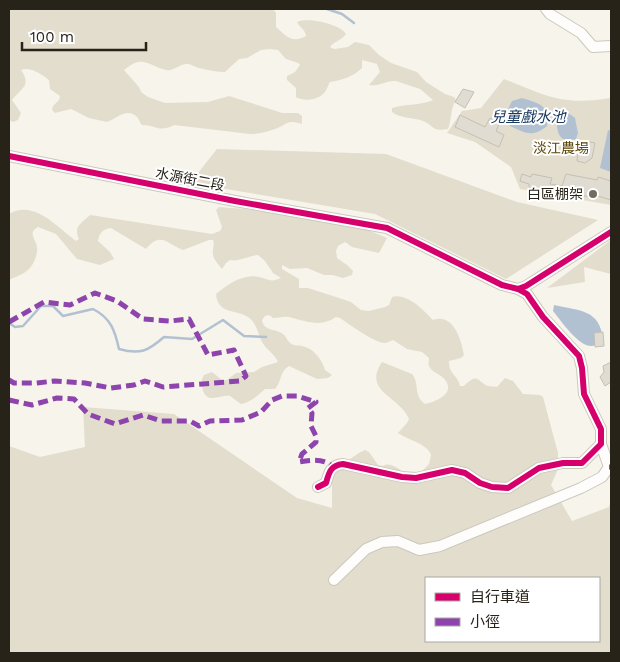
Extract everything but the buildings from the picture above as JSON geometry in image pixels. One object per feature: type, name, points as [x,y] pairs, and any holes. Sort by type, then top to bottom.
[{"type":"street","points":[[546,9],[550,14],[581,33],[594,46],[611,46]]},
{"type":"street","name":"水源街二段","points":[[9,156],[235,201],[387,228],[502,285],[518,289]]},
{"type":"street","points":[[518,289],[526,286],[611,232]]},
{"type":"street","points":[[334,580],[366,549],[382,542],[398,541],[419,550],[440,546],[581,488],[602,477],[609,467],[601,444],[601,429],[584,394],[579,356],[542,318],[527,294],[518,289]]},
{"type":"street","points":[[318,487],[326,483],[331,469],[336,465],[343,464],[402,477],[416,478],[452,470],[465,473],[480,484],[508,488],[539,468],[563,463],[582,463],[601,444]]},
{"type":"green space","points":[[9,9],[273,9],[276,13],[276,27],[290,38],[297,39],[306,36],[297,22],[308,20],[330,24],[343,30],[346,34],[330,47],[334,49],[348,47],[355,42],[369,45],[391,63],[417,72],[426,82],[445,94],[454,97],[456,100],[448,129],[436,129],[423,121],[403,117],[392,112],[392,108],[433,100],[420,89],[396,81],[369,85],[380,72],[377,64],[362,60],[362,68],[359,71],[347,78],[330,82],[326,90],[318,97],[311,100],[299,99],[296,97],[296,88],[287,80],[287,76],[295,72],[300,65],[286,59],[278,50],[270,49],[261,50],[247,58],[239,59],[225,72],[198,68],[190,64],[166,70],[145,62],[130,65],[124,70],[141,92],[148,97],[165,103],[208,102],[229,96],[282,113],[298,113],[302,116],[302,124],[289,122],[269,131],[250,134],[174,125],[158,128],[142,125],[138,118],[130,113],[122,114],[107,122],[89,118],[71,109],[55,113],[52,110],[53,106],[60,96],[50,89],[49,80],[39,73],[28,69],[21,70],[26,80],[22,89],[12,100],[21,113],[18,120],[13,122],[9,120]]},
{"type":"green space","name":"淡江農場","points":[[504,79],[560,99],[585,101],[611,98],[611,205],[520,189],[511,167],[475,142],[447,133],[462,111],[481,108]]},
{"type":"green space","points":[[217,149],[386,154],[517,202],[598,220],[506,279],[375,214],[190,183]]},
{"type":"green space","points":[[219,207],[356,225],[387,238],[379,253],[352,247],[345,242],[338,246],[336,251],[337,258],[353,271],[352,275],[343,278],[324,275],[307,268],[290,269],[282,265],[282,269],[299,279],[299,288],[308,288],[351,302],[361,310],[369,311],[385,307],[389,305],[392,297],[397,296],[409,299],[433,320],[446,320],[455,329],[464,355],[461,358],[449,361],[449,365],[460,386],[464,386],[476,378],[485,385],[497,387],[505,378],[513,381],[523,394],[540,395],[543,397],[558,453],[558,469],[551,485],[572,521],[609,507],[611,499],[611,653],[9,653],[9,446],[40,457],[85,447],[83,407],[174,414],[297,498],[332,508],[332,480],[337,468],[365,450],[369,452],[378,465],[390,465],[411,474],[420,473],[429,464],[431,455],[426,448],[398,433],[409,419],[404,411],[379,387],[377,372],[382,362],[412,374],[416,381],[419,397],[425,404],[441,398],[448,391],[446,381],[430,368],[429,358],[422,352],[407,349],[393,340],[386,343],[376,340],[340,318],[336,317],[319,323],[287,317],[273,318],[269,315],[265,316],[262,320],[267,328],[280,332],[292,344],[306,347],[313,352],[322,362],[325,370],[332,375],[328,378],[317,379],[289,366],[284,371],[275,389],[265,389],[245,403],[241,404],[230,396],[210,398],[203,392],[202,379],[204,375],[212,372],[222,380],[227,380],[236,373],[254,372],[262,367],[278,362],[263,343],[251,319],[224,308],[217,301],[216,294],[241,278],[253,276],[272,280],[281,278],[273,273],[265,261],[258,255],[230,260],[222,269],[213,256],[213,240],[183,250],[164,240],[160,240],[151,244],[146,249],[111,228],[102,232],[98,241],[110,252],[114,259],[100,265],[77,259],[56,234],[38,227],[33,232],[37,250],[32,264],[25,272],[9,280],[9,214],[18,210],[36,212],[53,222],[76,241],[79,239],[77,235],[78,228],[90,215],[212,234],[220,231],[222,227],[216,210]]},
{"type":"green space","points":[[611,240],[611,274],[584,267],[585,282],[547,288]]},
{"type":"water","name":"兒童戲水池","points":[[522,98],[539,104],[545,109],[547,126],[542,130],[529,133],[510,126],[507,114],[512,101]]},
{"type":"water","points":[[561,112],[567,112],[575,118],[578,133],[576,139],[565,140],[559,135],[557,116]]},
{"type":"water","points":[[608,130],[611,131],[611,172],[600,168]]},
{"type":"water","points":[[554,305],[587,313],[593,317],[598,322],[603,340],[592,346],[576,338],[553,311]]},
{"type":"waterway","points":[[327,9],[342,14],[354,23]]},
{"type":"waterway","points":[[9,323],[15,327],[23,326],[41,306],[53,306],[63,316],[93,309],[108,321],[116,336],[119,349],[133,352],[148,349],[164,337],[192,339],[223,320],[244,336],[266,337]]},
{"type":"marked path","points":[[9,322],[44,302],[70,305],[95,293],[117,301],[143,319],[170,321],[189,319],[208,355],[234,350],[246,376],[240,381],[163,387],[145,381],[134,385],[111,388],[85,383],[55,381],[14,383],[9,380]]},
{"type":"marked path","points":[[9,400],[32,405],[57,398],[74,399],[88,414],[115,424],[143,415],[161,421],[190,421],[199,426],[210,421],[242,420],[261,412],[272,400],[282,396],[297,396],[316,402],[308,408],[312,413],[311,426],[316,436],[316,442],[302,454],[299,462],[321,461],[333,467]]},
{"type":"cycle path","points":[[9,156],[235,201],[387,228],[502,285],[518,289],[526,286],[611,232]]},
{"type":"cycle path","points":[[318,487],[326,483],[333,468],[343,464],[402,477],[416,478],[452,470],[465,473],[480,483],[492,487],[508,488],[539,468],[563,463],[582,463],[601,444],[601,429],[584,394],[579,356],[543,317],[527,294],[518,289]]},
{"type":"place","name":"白區棚架","points":[[593,194]]}]
